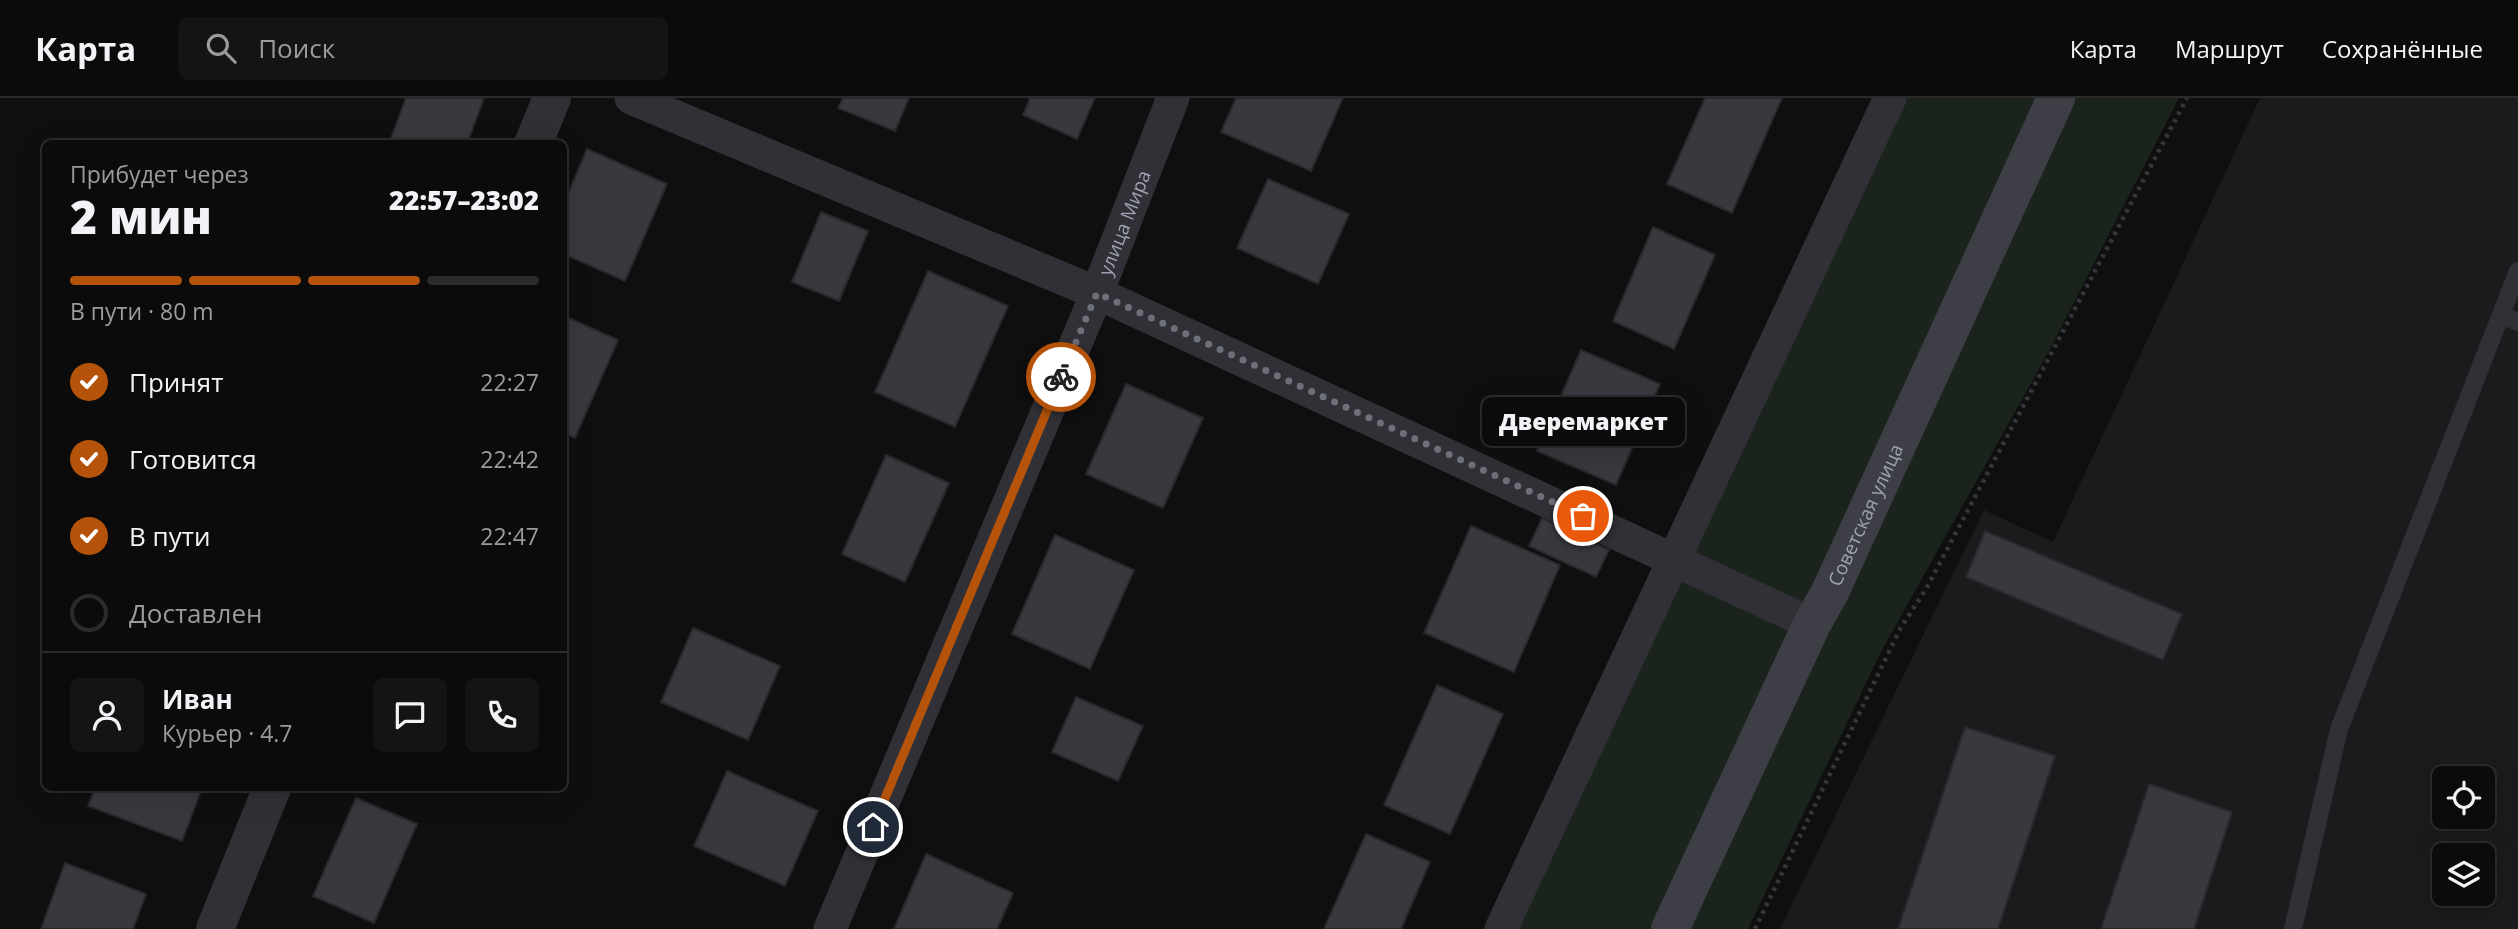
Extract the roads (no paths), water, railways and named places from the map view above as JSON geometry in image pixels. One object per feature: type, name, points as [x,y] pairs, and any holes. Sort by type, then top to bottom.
[{"type":"main road","name":"Советская улица","points":[[1670,929],[1812,624],[1830,592],[2056,98]]},
{"type":"street","points":[[535,140],[552,98]]},
{"type":"street","points":[[631,98],[1097,293],[1812,624]]},
{"type":"street","name":"улица Мира","points":[[830,929],[1097,293],[1173,98]]},
{"type":"street","points":[[1501,929],[1890,98]]},
{"type":"street","points":[[215,929],[271,791]]},
{"type":"lane","points":[[2293,929],[2339,729],[2518,271]]},
{"type":"lane","points":[[2501,316],[2518,322]]},
{"type":"place","name":"Дверемаркет","points":[[1583,516]]}]
